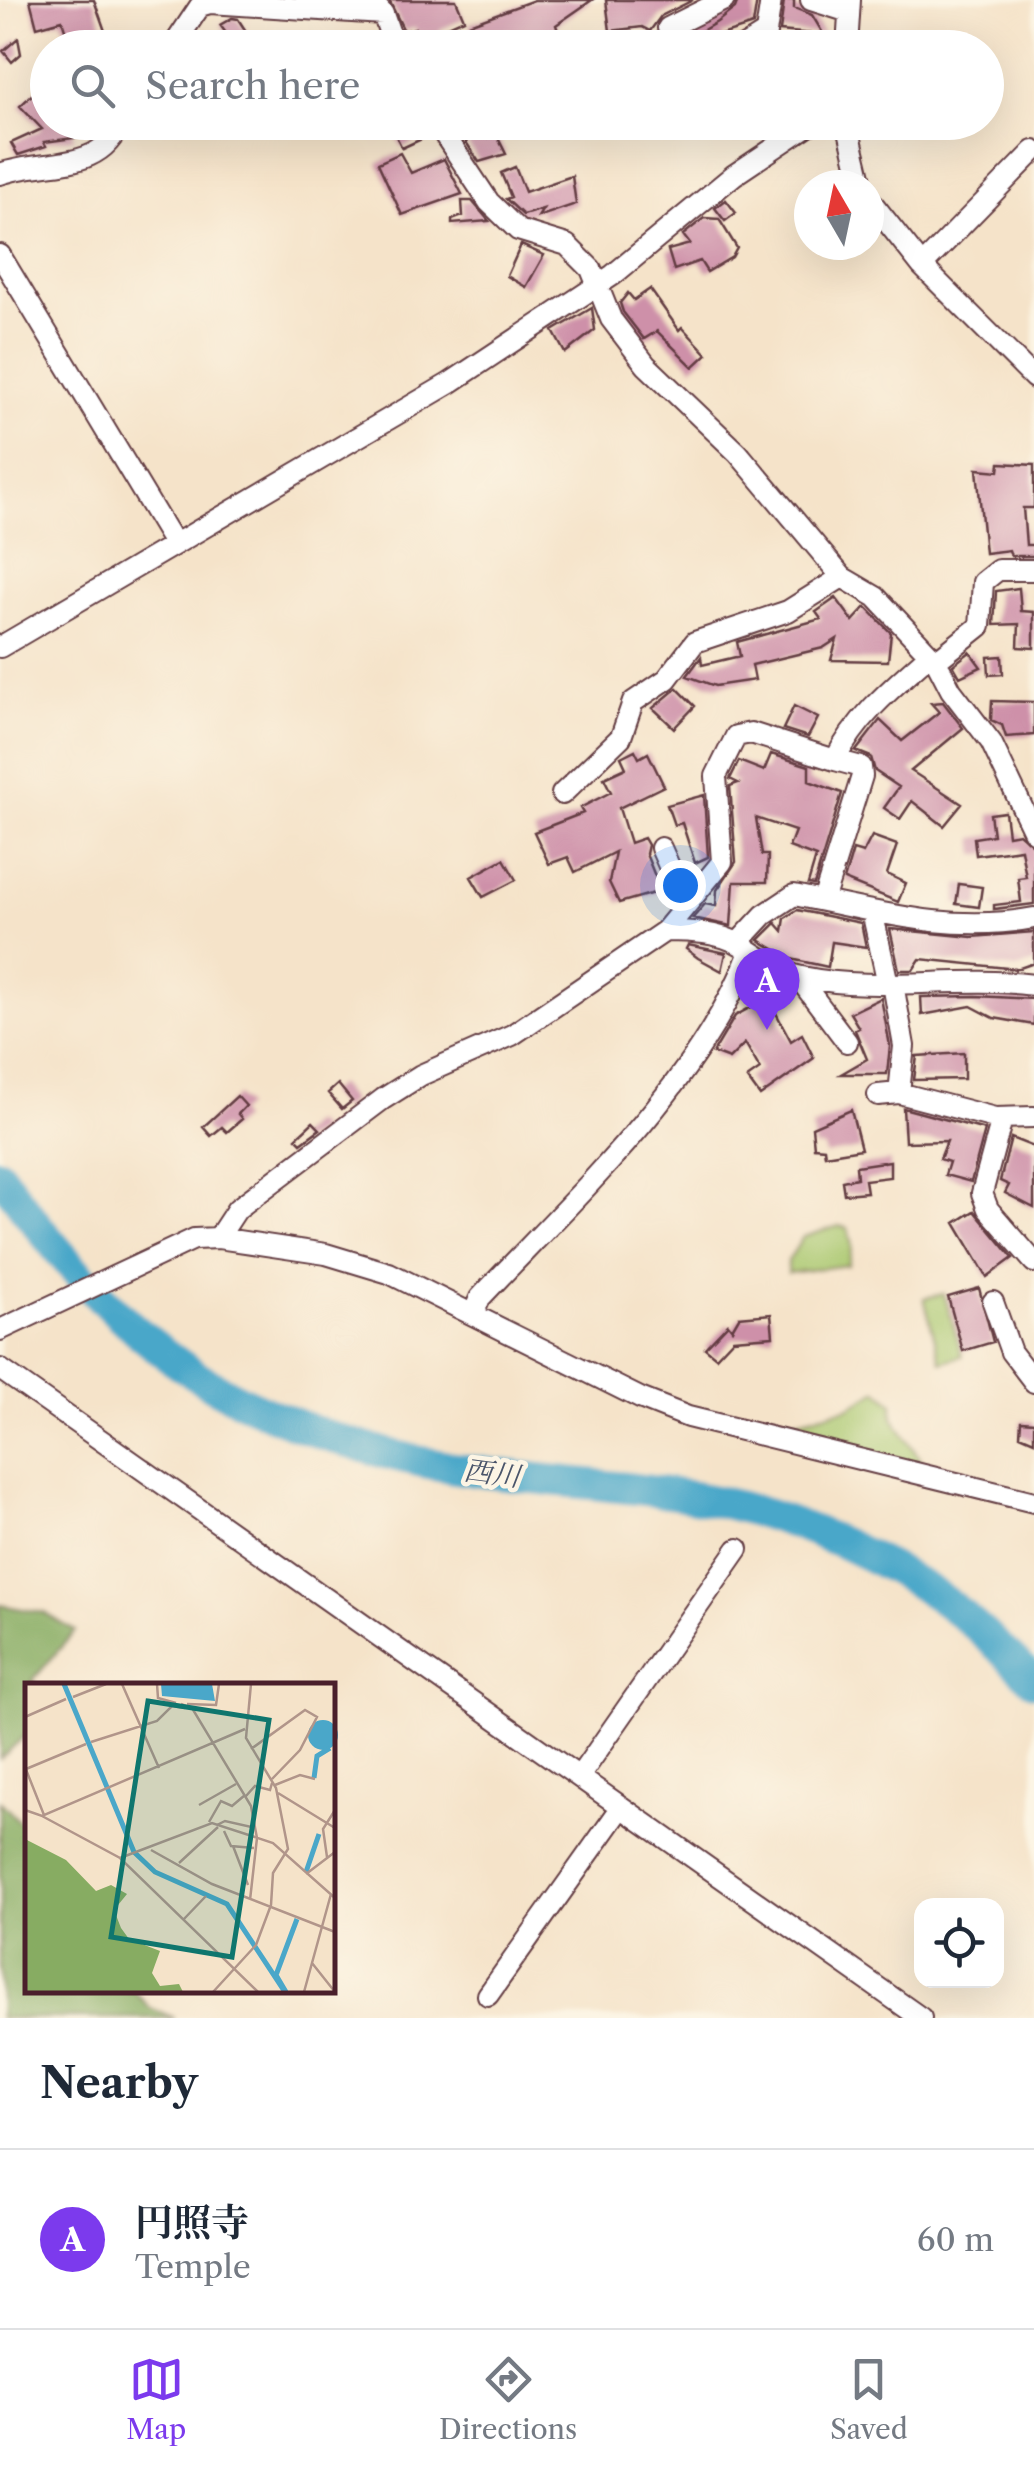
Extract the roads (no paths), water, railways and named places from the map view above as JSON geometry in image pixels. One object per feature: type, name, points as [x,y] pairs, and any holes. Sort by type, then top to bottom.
[{"type":"street","points":[[668,28],[724,0]]},
{"type":"street","points":[[766,30],[771,0]]},
{"type":"street","points":[[811,0],[849,6]]},
{"type":"street","points":[[184,30],[200,6],[210,3],[376,7],[387,30]]},
{"type":"street","points":[[0,174],[98,155],[114,140]]},
{"type":"street","points":[[448,140],[489,202],[518,230],[568,245],[600,283],[611,320],[646,365],[738,453],[842,577],[876,597],[933,658],[951,690],[991,742],[1034,832]]},
{"type":"street","points":[[0,647],[173,542],[437,391],[600,283],[734,176],[787,140]]},
{"type":"street","points":[[851,140],[858,170]]},
{"type":"street","points":[[922,266],[1034,151]]},
{"type":"street","points":[[884,218],[922,266],[1034,378]]},
{"type":"street","points":[[0,254],[173,542]]},
{"type":"street","points":[[835,760],[883,696],[980,626],[983,582],[998,570],[1034,570]]},
{"type":"street","points":[[562,794],[621,738],[633,702],[668,679],[695,642],[788,610],[842,577]]},
{"type":"street","points":[[218,1238],[237,1209],[383,1099],[422,1075],[512,1035],[666,931],[685,902],[722,862],[716,776],[736,736],[751,733],[862,768],[824,901]]},
{"type":"street","points":[[661,848],[685,902]]},
{"type":"street","points":[[474,1312],[480,1298],[680,1079],[739,980],[744,948],[764,915],[794,895],[943,925],[992,926],[1034,918]]},
{"type":"street","points":[[872,911],[904,1046],[889,1094],[1002,1119],[1034,1117]]},
{"type":"street","points":[[666,931],[744,948],[798,977],[891,984],[988,979],[1034,985]]},
{"type":"street","points":[[798,977],[847,1042]]},
{"type":"street","points":[[1002,1119],[982,1193],[988,1209],[1034,1262]]},
{"type":"street","points":[[0,1330],[194,1238],[218,1238],[355,1260],[474,1312],[640,1398],[688,1416],[1034,1502]]},
{"type":"street","points":[[994,1302],[1012,1352],[1034,1382]]},
{"type":"street","points":[[0,1369],[921,2018]]},
{"type":"street","points":[[579,1777],[738,1549]]},
{"type":"street","points":[[488,1995],[622,1808]]},
{"type":"waterway","name":"西川","points":[[0,1174],[89,1286],[170,1357],[227,1393],[322,1434],[422,1462],[694,1497],[784,1520],[872,1557],[925,1588],[968,1620],[1034,1681]]},
{"type":"place","name":"円照寺","points":[[767,1030]]}]
